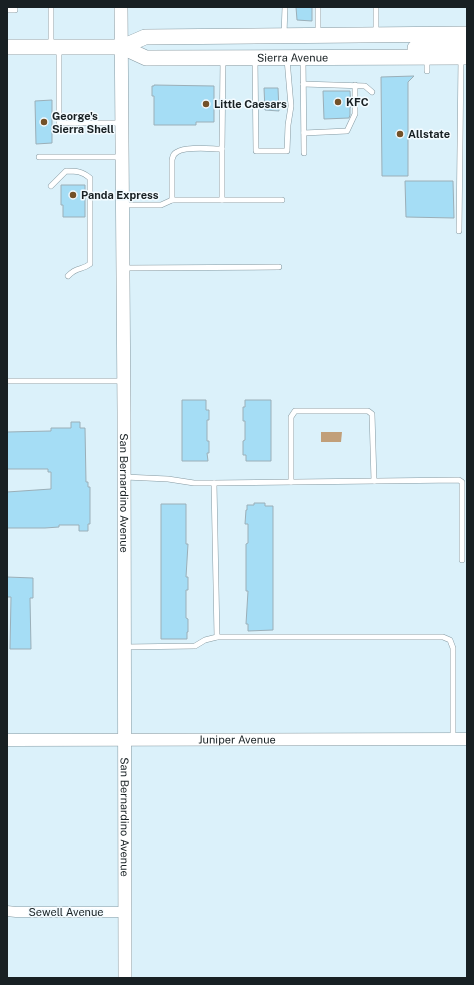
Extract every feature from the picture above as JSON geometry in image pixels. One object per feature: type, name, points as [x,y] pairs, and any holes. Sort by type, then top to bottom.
[{"type":"main road","name":"San Bernardino Avenue","points":[[121,7],[124,381],[125,978]]},
{"type":"main road","name":"Sierra Avenue","points":[[7,47],[122,47],[146,37],[467,34]]},
{"type":"main road","name":"Sierra Avenue","points":[[122,47],[146,58],[385,57],[427,64],[465,54]]},
{"type":"main road","points":[[385,57],[417,47],[465,54]]},
{"type":"street","name":"Juniper Avenue","points":[[7,740],[467,738]]},
{"type":"street","name":"Sewell Avenue","points":[[7,911],[125,912]]},
{"type":"lane","points":[[7,10],[15,10],[15,7]]},
{"type":"lane","points":[[51,7],[55,47],[59,123],[122,123]]},
{"type":"lane","points":[[284,35],[285,7]]},
{"type":"lane","points":[[318,7],[318,35]]},
{"type":"lane","points":[[376,7],[376,35]]},
{"type":"lane","points":[[459,231],[465,54]]},
{"type":"lane","points":[[222,200],[223,58]]},
{"type":"lane","points":[[255,58],[256,151],[287,151],[288,125],[291,106],[287,58]]},
{"type":"lane","points":[[303,58],[304,153]]},
{"type":"lane","points":[[303,84],[365,86],[372,92]]},
{"type":"lane","points":[[304,133],[347,131],[355,114],[355,85]]},
{"type":"lane","points":[[172,200],[173,155],[176,152],[186,149],[222,149]]},
{"type":"lane","points":[[39,157],[122,157]]},
{"type":"lane","points":[[51,186],[66,171],[78,171],[85,173],[90,178],[90,264],[86,268],[74,270],[68,276]]},
{"type":"lane","points":[[123,205],[161,205],[172,200],[282,200]]},
{"type":"lane","points":[[123,268],[279,267]]},
{"type":"lane","points":[[7,381],[124,381]]},
{"type":"lane","points":[[291,482],[291,417],[295,411],[368,411],[372,414],[374,481]]},
{"type":"lane","points":[[124,477],[168,479],[194,483],[459,480],[462,482],[462,560]]},
{"type":"lane","points":[[214,483],[217,637]]},
{"type":"lane","points":[[124,647],[195,646],[205,640],[217,637],[443,637],[450,640],[453,648],[453,738]]},
{"type":"shaded area","points":[[321,432],[342,432],[341,442],[321,442]]},
{"type":"building","points":[[296,7],[312,7],[312,21],[297,20]]},
{"type":"building","points":[[414,76],[408,82],[408,176],[382,176],[381,77]]},
{"type":"building","points":[[152,86],[214,86],[214,122],[196,122],[196,125],[154,125],[154,96],[152,96]]},
{"type":"building","points":[[264,88],[278,88],[279,111],[265,110]]},
{"type":"building","name":"KFC","points":[[323,91],[350,91],[351,107],[349,118],[324,119]]},
{"type":"building","name":"George's Sierra Shell","points":[[52,100],[52,143],[36,144],[35,101]]},
{"type":"building","points":[[405,181],[453,181],[454,218],[406,217]]},
{"type":"building","name":"Panda Express","points":[[61,185],[85,185],[85,217],[63,217],[63,205],[61,205]]},
{"type":"building","points":[[182,400],[206,400],[206,410],[209,410],[209,420],[207,420],[207,441],[209,441],[209,453],[207,453],[208,461],[182,461]]},
{"type":"building","points":[[245,400],[271,400],[271,461],[246,461],[246,455],[243,455],[245,421],[243,421],[243,407],[245,407]]},
{"type":"building","points":[[71,422],[80,422],[80,428],[85,428],[86,482],[88,482],[88,487],[90,487],[90,524],[88,524],[88,531],[79,531],[79,525],[59,525],[59,527],[45,528],[7,528],[7,492],[51,489],[51,472],[48,472],[48,469],[7,469],[7,432],[51,431],[51,428],[71,428]]},
{"type":"building","points":[[254,503],[265,503],[265,506],[273,506],[273,630],[248,631],[248,624],[246,624],[248,591],[246,591],[246,544],[248,543],[248,524],[245,524],[247,505],[254,505]]},
{"type":"building","points":[[161,504],[186,504],[186,544],[188,544],[186,577],[188,577],[188,590],[186,590],[186,618],[188,619],[187,639],[161,639]]},
{"type":"building","points":[[7,577],[33,578],[33,598],[30,598],[31,649],[10,649],[11,597],[7,597]]},
{"type":"place","name":"KFC","points":[[338,102]]},
{"type":"place","name":"Little Caesars","points":[[206,104]]},
{"type":"place","name":"George's Sierra Shell","points":[[44,122]]},
{"type":"place","name":"Allstate","points":[[400,134]]},
{"type":"place","name":"Panda Express","points":[[73,195]]}]
